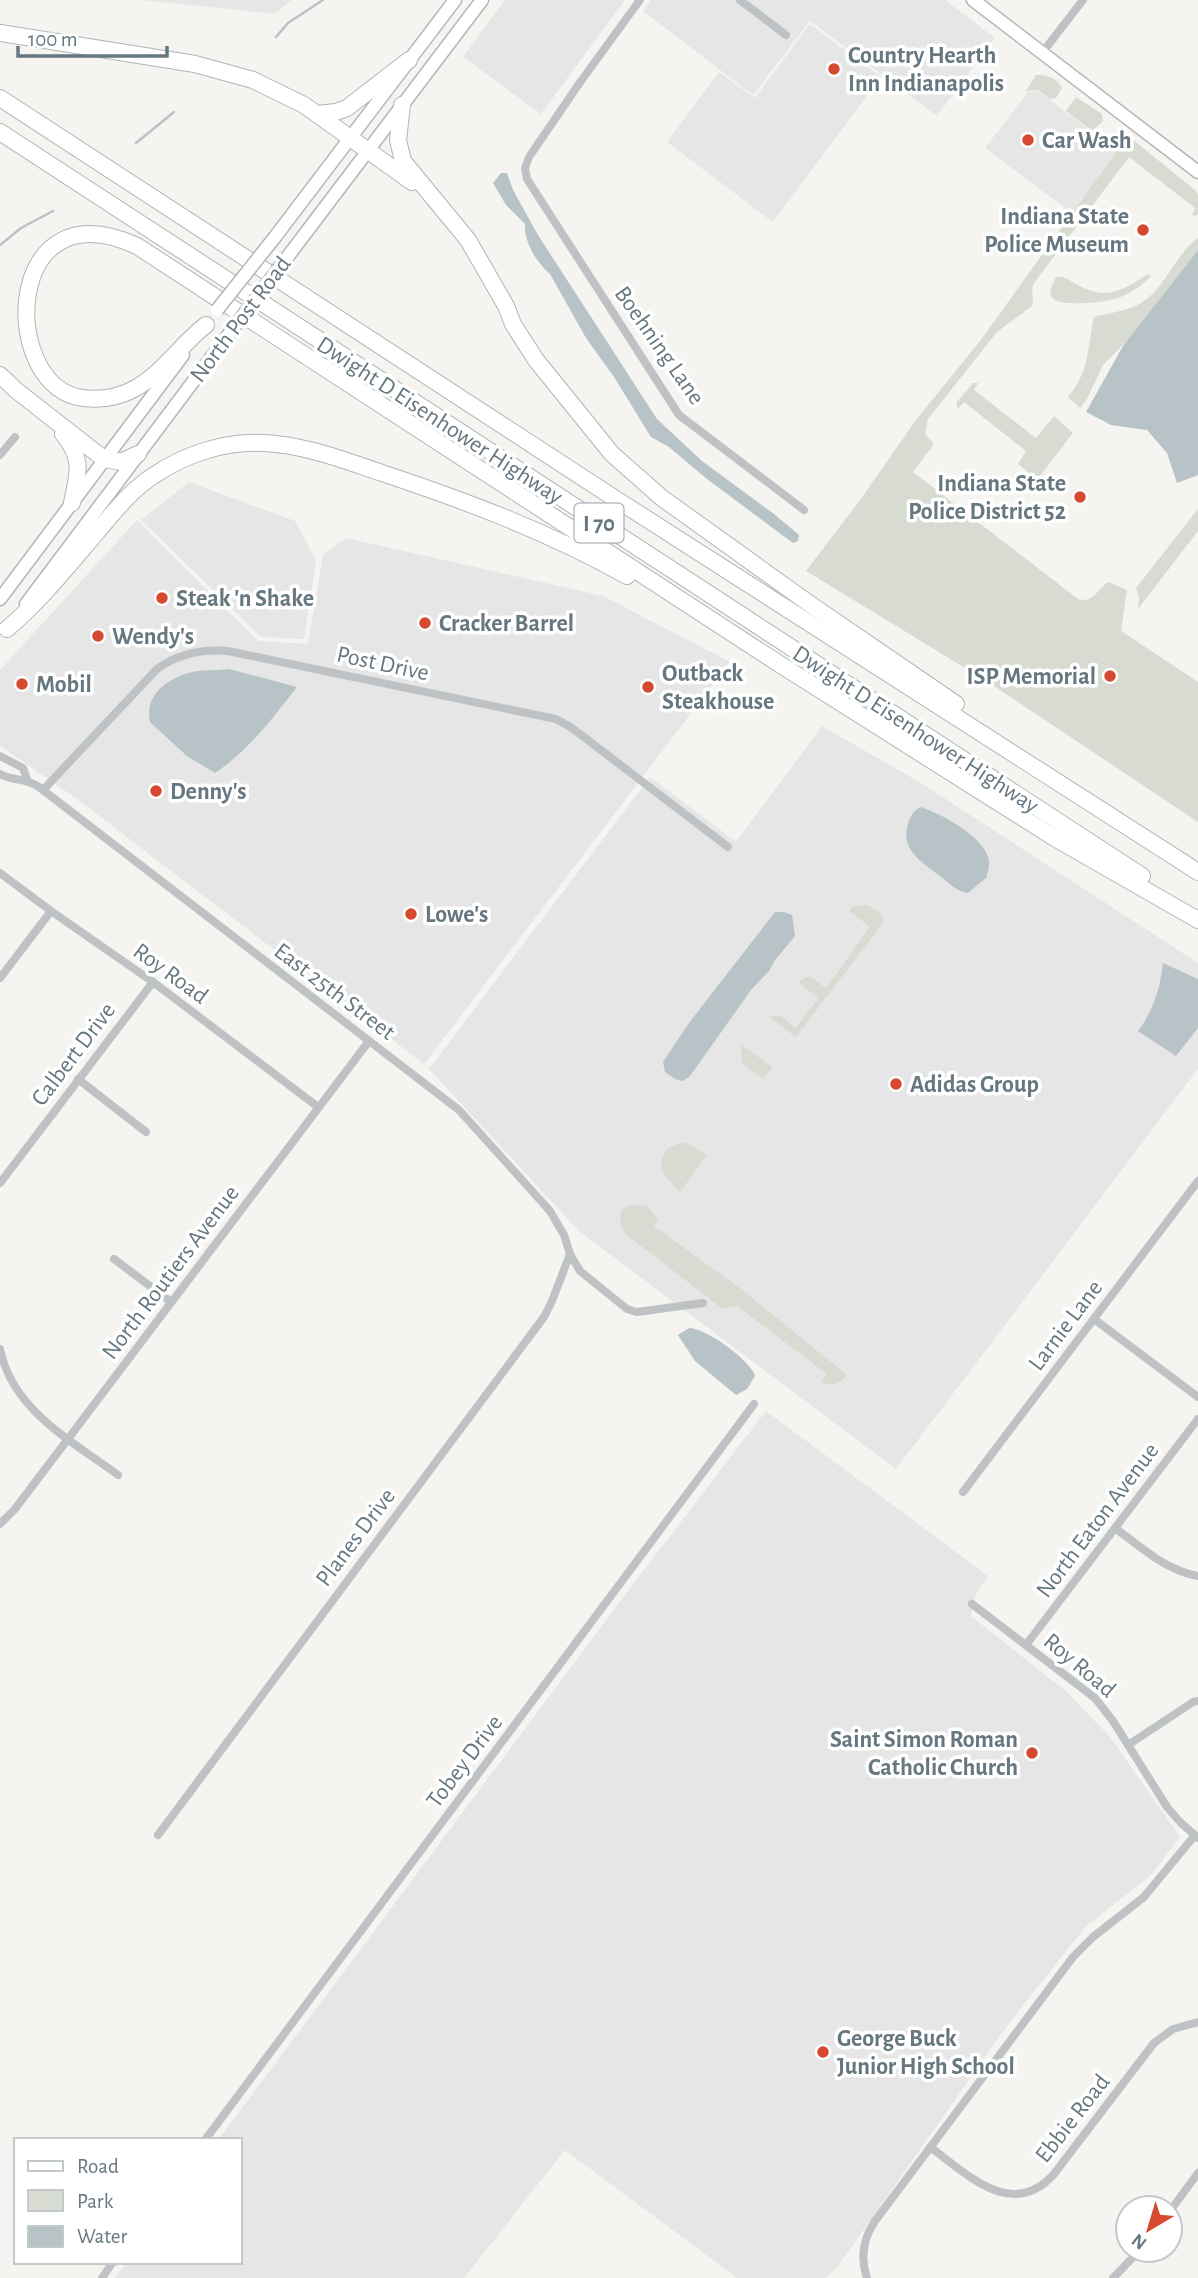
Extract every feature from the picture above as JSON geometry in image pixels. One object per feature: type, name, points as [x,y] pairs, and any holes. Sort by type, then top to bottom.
[{"type":"highway","points":[[0,33],[214,68],[267,86],[317,114],[434,198]]},
{"type":"highway","points":[[317,114],[347,108],[409,60]]},
{"type":"highway","name":"Dwight D Eisenhower Highway","points":[[0,98],[611,496],[1198,872]]},
{"type":"highway","points":[[402,105],[398,131],[399,153],[478,256],[513,324],[552,383],[612,454],[673,506],[807,602],[1028,751],[1150,840]]},
{"type":"highway","name":"Dwight D Eisenhower Highway","points":[[0,132],[1198,913]]},
{"type":"highway","points":[[13,291],[19,274],[31,259],[46,246],[65,237],[85,233],[102,234],[137,246],[781,664],[1054,837],[1198,920]]},
{"type":"highway","points":[[16,351],[30,374],[54,392],[87,399],[102,399],[125,393],[149,379],[186,340],[206,325]]},
{"type":"highway","points":[[0,375],[104,459],[121,462],[138,454]]},
{"type":"highway","points":[[48,416],[74,446],[79,460],[72,503]]},
{"type":"highway","points":[[3,634],[33,607],[109,518],[148,479],[171,465],[205,451],[233,445],[276,443],[310,449],[425,488],[533,530],[615,569],[781,664]]},
{"type":"main road","name":"North Post Road","points":[[0,599],[455,0]]},
{"type":"main road","name":"North Post Road","points":[[3,634],[482,0]]},
{"type":"main road","points":[[973,0],[1198,172]]},
{"type":"street","name":"Boehning Lane","points":[[640,0],[529,157],[525,167],[530,185],[679,415],[804,510]]},
{"type":"street","points":[[740,0],[786,35]]},
{"type":"street","points":[[1042,52],[1083,0]]},
{"type":"street","points":[[0,455],[15,437]]},
{"type":"street","name":"Post Drive","points":[[43,790],[157,669],[179,656],[212,649],[556,719],[572,727],[729,847]]},
{"type":"street","name":"East 25th Street","points":[[0,756],[23,768],[27,779],[465,1116],[551,1211],[580,1271],[629,1311],[704,1303]]},
{"type":"street","name":"East 25th Street","points":[[0,774],[12,780],[27,779]]},
{"type":"street","name":"Roy Road","points":[[0,873],[51,912],[153,982],[318,1107]]},
{"type":"street","points":[[0,978],[51,912]]},
{"type":"street","name":"Calbert Drive","points":[[0,1183],[153,982]]},
{"type":"street","name":"North Routiers Avenue","points":[[0,1524],[15,1509],[369,1041]]},
{"type":"street","points":[[78,1079],[146,1132]]},
{"type":"street","name":"Larnie Lane","points":[[963,1492],[1198,1181]]},
{"type":"street","name":"Planes Drive","points":[[158,1835],[544,1317],[570,1254]]},
{"type":"street","points":[[114,1259],[171,1302]]},
{"type":"street","points":[[1094,1319],[1198,1397]]},
{"type":"street","points":[[0,1349],[12,1383],[25,1402],[118,1475]]},
{"type":"street","name":"Tobey Drive","points":[[206,2138],[754,1405]]},
{"type":"street","name":"North Eaton Avenue","points":[[1026,1645],[1198,1419]]},
{"type":"street","points":[[1115,1528],[1157,1560],[1173,1569],[1198,1576]]},
{"type":"street","name":"Roy Road","points":[[972,1604],[1095,1698],[1167,1807],[1196,1836]]},
{"type":"street","points":[[1128,1745],[1198,1701]]},
{"type":"street","points":[[867,2278],[863,2260],[868,2233],[930,2147],[1073,1957],[1093,1937],[1144,1897],[1196,1836]]},
{"type":"street","name":"Ebbie Road","points":[[930,2147],[993,2191],[1012,2194],[1034,2189],[1055,2174],[1154,2043],[1173,2029],[1198,2022]]},
{"type":"street","points":[[1183,2194],[1198,2173]]},
{"type":"street","points":[[1113,2278],[1126,2264]]},
{"type":"shaded area","points":[[143,0],[292,0],[274,14]]},
{"type":"shaded area","points":[[505,0],[625,0],[541,114],[463,57]]},
{"type":"shaded area","points":[[651,0],[945,0],[995,38],[937,116],[810,21],[753,95],[643,11]]},
{"type":"shaded area","points":[[810,24],[881,77],[773,222],[667,142],[719,72],[755,98]]},
{"type":"shaded area","points":[[1038,91],[1117,151],[1072,213],[985,148],[1028,92]]},
{"type":"shaded area","points":[[189,482],[295,521],[316,560],[304,639],[261,637],[141,520]]},
{"type":"shaded area","points":[[137,520],[258,641],[308,644],[323,555],[346,538],[603,596],[730,662],[424,1064],[77,799],[0,746],[0,670]]},
{"type":"shaded area","points":[[822,726],[921,783],[1198,963],[1198,1069],[896,1469],[579,1231],[429,1069],[650,777],[736,842]]},
{"type":"shaded area","points":[[766,1411],[988,1576],[976,1593],[971,1616],[1067,1692],[1110,1737],[1180,1837],[1150,1876],[1086,1926],[1009,2023],[836,2269],[824,2278],[737,2278],[565,2150],[464,2278],[115,2278],[126,2264],[242,2264],[242,2138],[219,2138],[634,1583]]},
{"type":"green space","points":[[1036,75],[1051,77],[1060,84],[1062,88],[1056,98],[1050,99],[1038,90],[1026,91]]},
{"type":"green space","points":[[1076,97],[1102,114],[1103,121],[1092,131],[1066,111]]},
{"type":"green space","points":[[1114,132],[1126,134],[1196,191],[1198,214],[1192,215],[1195,208],[1129,157],[1034,283],[1032,306],[997,332],[928,419],[925,434],[934,444],[913,472],[1078,599],[1092,598],[1108,582],[1127,590],[1121,631],[1198,682],[1198,822],[988,682],[806,571],[916,420],[980,341],[1117,151],[1108,143]]},
{"type":"green space","points":[[1198,238],[1198,250],[1128,340],[1103,365],[1080,408],[1068,397],[1080,378],[1087,359],[1094,317],[1141,303],[1158,288],[1183,253]]},
{"type":"green space","points":[[1148,274],[1151,276],[1141,285],[1123,296],[1099,302],[1061,302],[1053,298],[1050,290],[1056,277],[1059,277],[1096,292],[1113,292]]},
{"type":"green space","points":[[973,383],[978,383],[974,390],[1036,438],[1054,416],[1073,433],[1037,480],[1018,464],[1026,451],[964,402],[958,409],[956,403]]},
{"type":"green space","points":[[1198,509],[1198,531],[1138,609],[1136,588]]},
{"type":"green space","points":[[868,905],[881,914],[884,921],[796,1037],[769,1017],[779,1015],[796,1028],[818,998],[798,982],[809,976],[826,988],[870,927],[850,911],[853,906]]},
{"type":"green space","points":[[741,1044],[773,1068],[763,1079],[742,1063]]},
{"type":"green space","points":[[681,1143],[707,1155],[680,1192],[664,1172],[662,1161],[667,1149]]},
{"type":"green space","points":[[632,1205],[647,1206],[658,1220],[654,1226],[741,1289],[847,1375],[836,1383],[821,1382],[827,1374],[737,1306],[723,1309],[628,1236],[622,1227],[620,1216],[622,1209]]},
{"type":"water","points":[[501,173],[507,173],[513,190],[538,235],[657,419],[702,461],[799,535],[798,541],[793,543],[669,447],[651,437],[586,338],[550,274],[532,251],[525,224],[506,205],[493,183]]},
{"type":"water","points":[[1198,250],[1198,475],[1177,483],[1167,453],[1147,430],[1111,425],[1086,412],[1123,346]]},
{"type":"water","points":[[229,669],[297,687],[249,744],[215,773],[187,756],[150,722],[149,713],[157,692],[177,677],[195,671]]},
{"type":"water","points":[[920,807],[961,827],[980,843],[986,852],[989,863],[987,877],[968,893],[950,884],[920,860],[910,848],[906,833],[908,824],[912,814]]},
{"type":"water","points":[[775,912],[792,915],[795,936],[751,990],[690,1076],[683,1081],[675,1079],[665,1072],[663,1062],[689,1023]]},
{"type":"water","points":[[1163,963],[1198,979],[1198,1028],[1176,1056],[1138,1031],[1155,998]]},
{"type":"water","points":[[689,1328],[716,1339],[745,1362],[755,1376],[747,1389],[736,1395],[695,1361],[678,1335]]},
{"type":"waterway","points":[[276,37],[288,23],[323,0]]},
{"type":"waterway","points":[[136,143],[174,112]]},
{"type":"waterway","points":[[0,245],[21,228],[53,211]]},
{"type":"place","name":"Country Hearth Inn Indianapolis","points":[[834,69]]},
{"type":"place","name":"Car Wash","points":[[1028,140]]},
{"type":"place","name":"Indiana State Police Museum","points":[[1143,230]]},
{"type":"place","name":"Indiana State Police District 52","points":[[1080,497]]},
{"type":"place","name":"Steak 'n Shake","points":[[162,598]]},
{"type":"place","name":"Cracker Barrel","points":[[425,623]]},
{"type":"place","name":"Wendy's","points":[[98,636]]},
{"type":"place","name":"ISP Memorial","points":[[1110,676]]},
{"type":"place","name":"Mobil","points":[[22,684]]},
{"type":"place","name":"Outback Steakhouse","points":[[648,687]]},
{"type":"place","name":"Denny's","points":[[156,791]]},
{"type":"place","name":"Lowe's","points":[[411,914]]},
{"type":"place","name":"Adidas Group","points":[[896,1084]]},
{"type":"place","name":"Saint Simon Roman Catholic Church","points":[[1032,1753]]},
{"type":"place","name":"George Buck Junior High School","points":[[823,2052]]}]
